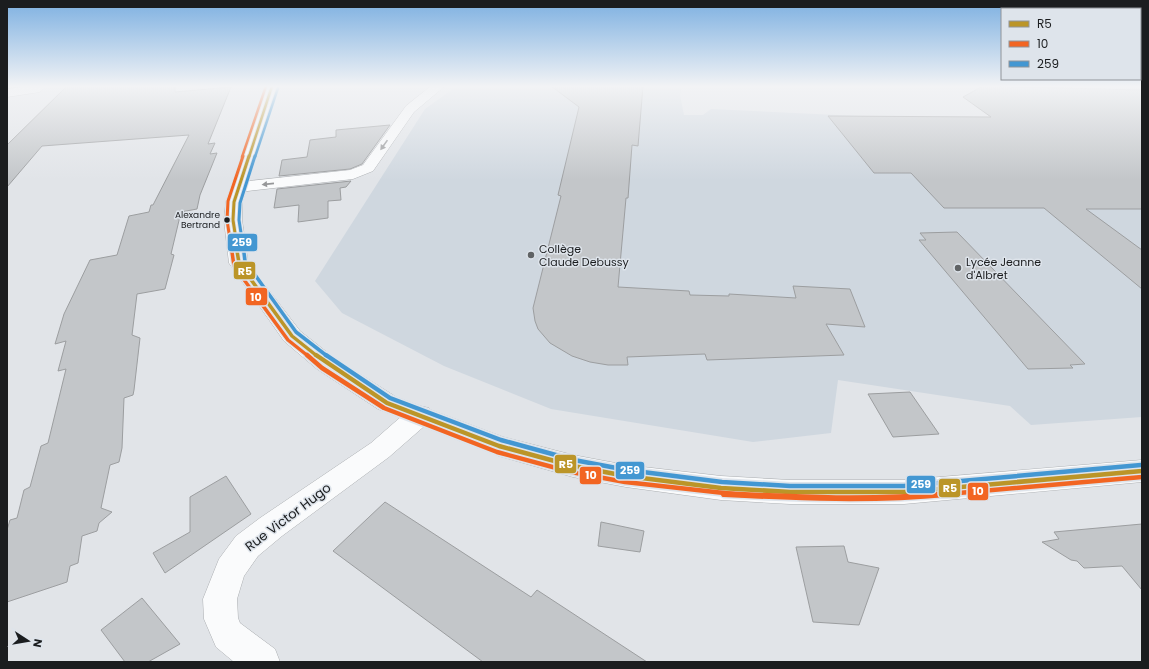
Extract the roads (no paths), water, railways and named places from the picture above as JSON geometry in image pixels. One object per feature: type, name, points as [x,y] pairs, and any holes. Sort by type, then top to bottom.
[{"type":"main road","points":[[262,117],[234,202],[233,220],[239,262],[292,336],[325,363],[387,403],[500,446],[573,466],[626,476],[721,488],[790,492],[904,492],[1142,471]]},
{"type":"main road","points":[[239,187],[353,174],[368,168],[404,117]]},
{"type":"main road","name":"Rue Victor Hugo","points":[[262,662],[228,635],[221,619],[220,599],[230,568],[247,546],[271,527],[380,450],[420,415]]},
{"type":"place","name":"Alexandre Bertrand","points":[[227,220]]},
{"type":"place","name":"Collège Claude Debussy","points":[[531,255]]},
{"type":"place","name":"Lycée Jeanne d'Albret","points":[[958,268]]}]
